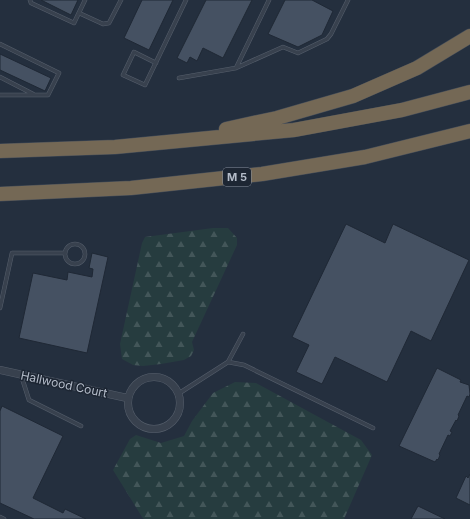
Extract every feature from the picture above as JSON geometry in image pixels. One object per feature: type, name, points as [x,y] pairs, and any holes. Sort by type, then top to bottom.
[{"type":"highway","points":[[189,140],[200,135],[277,118],[353,96],[417,68],[470,36]]},
{"type":"highway","points":[[0,152],[115,147],[294,130],[402,110],[470,92]]},
{"type":"highway","name":"M 5","points":[[0,194],[131,188],[262,174],[365,157],[470,131]]},
{"type":"street","name":"Hallwood Court","points":[[0,370],[127,398]]},
{"type":"street","points":[[149,377],[159,377],[169,381],[176,389],[180,398],[180,409],[176,418],[168,426],[158,430],[148,430],[138,426],[131,418],[127,408],[127,398],[132,388],[139,381],[149,377]]},
{"type":"lane","points":[[30,0],[31,3],[74,23],[85,0]]},
{"type":"lane","points":[[79,13],[103,24],[109,23],[121,0]]},
{"type":"lane","points":[[156,63],[134,52],[123,75],[145,85],[156,63],[186,0]]},
{"type":"lane","points":[[236,68],[269,0]]},
{"type":"lane","points":[[179,78],[236,68],[283,47],[298,53],[327,39],[348,0]]},
{"type":"lane","points":[[0,44],[59,73],[48,95],[0,95]]},
{"type":"lane","points":[[0,77],[34,94]]},
{"type":"lane","points":[[76,244],[82,248],[84,255],[81,262],[74,264],[67,261],[65,253],[68,247],[76,244]]},
{"type":"lane","points":[[0,308],[12,253],[65,253]]},
{"type":"lane","points":[[178,394],[228,362],[243,334]]},
{"type":"lane","points":[[228,362],[244,365],[373,428]]},
{"type":"lane","points":[[21,375],[29,400],[81,426]]},
{"type":"lane","points":[[0,517],[4,519]]},
{"type":"green space","points":[[213,228],[228,228],[237,238],[237,245],[192,342],[194,350],[191,356],[184,360],[143,366],[133,365],[122,359],[120,344],[142,243],[145,237]]},
{"type":"green space","points":[[235,382],[256,383],[361,440],[372,455],[344,519],[144,519],[142,517],[113,470],[130,439],[136,435],[161,443],[184,436],[192,421],[213,393]]},
{"type":"building","points":[[41,0],[78,0],[71,15]]},
{"type":"building","points":[[142,0],[173,0],[149,50],[124,38]]},
{"type":"building","points":[[206,0],[252,0],[223,58],[203,48],[197,61],[190,57],[187,63],[177,58]]},
{"type":"building","points":[[285,0],[312,0],[333,11],[322,35],[298,47],[268,34]]},
{"type":"building","points":[[0,54],[51,78],[45,91],[0,70]]},
{"type":"building","points":[[346,224],[385,243],[393,224],[469,260],[431,341],[411,331],[387,382],[335,357],[322,384],[296,372],[309,345],[292,337]]},
{"type":"building","points":[[92,253],[108,257],[87,353],[19,338],[33,273],[67,280],[68,272],[92,277],[93,269],[89,268]]},
{"type":"building","points":[[437,368],[461,380],[460,382],[469,385],[470,394],[469,397],[467,396],[458,415],[457,421],[456,420],[450,431],[452,432],[450,436],[448,435],[439,454],[438,460],[437,459],[435,462],[399,446]]},
{"type":"building","points":[[2,406],[63,436],[33,498],[63,513],[65,509],[86,519],[34,519],[0,503],[0,411]]},
{"type":"building","points":[[470,474],[470,505],[456,498],[466,476],[468,478]]},
{"type":"building","points":[[418,506],[445,519],[411,519]]}]
